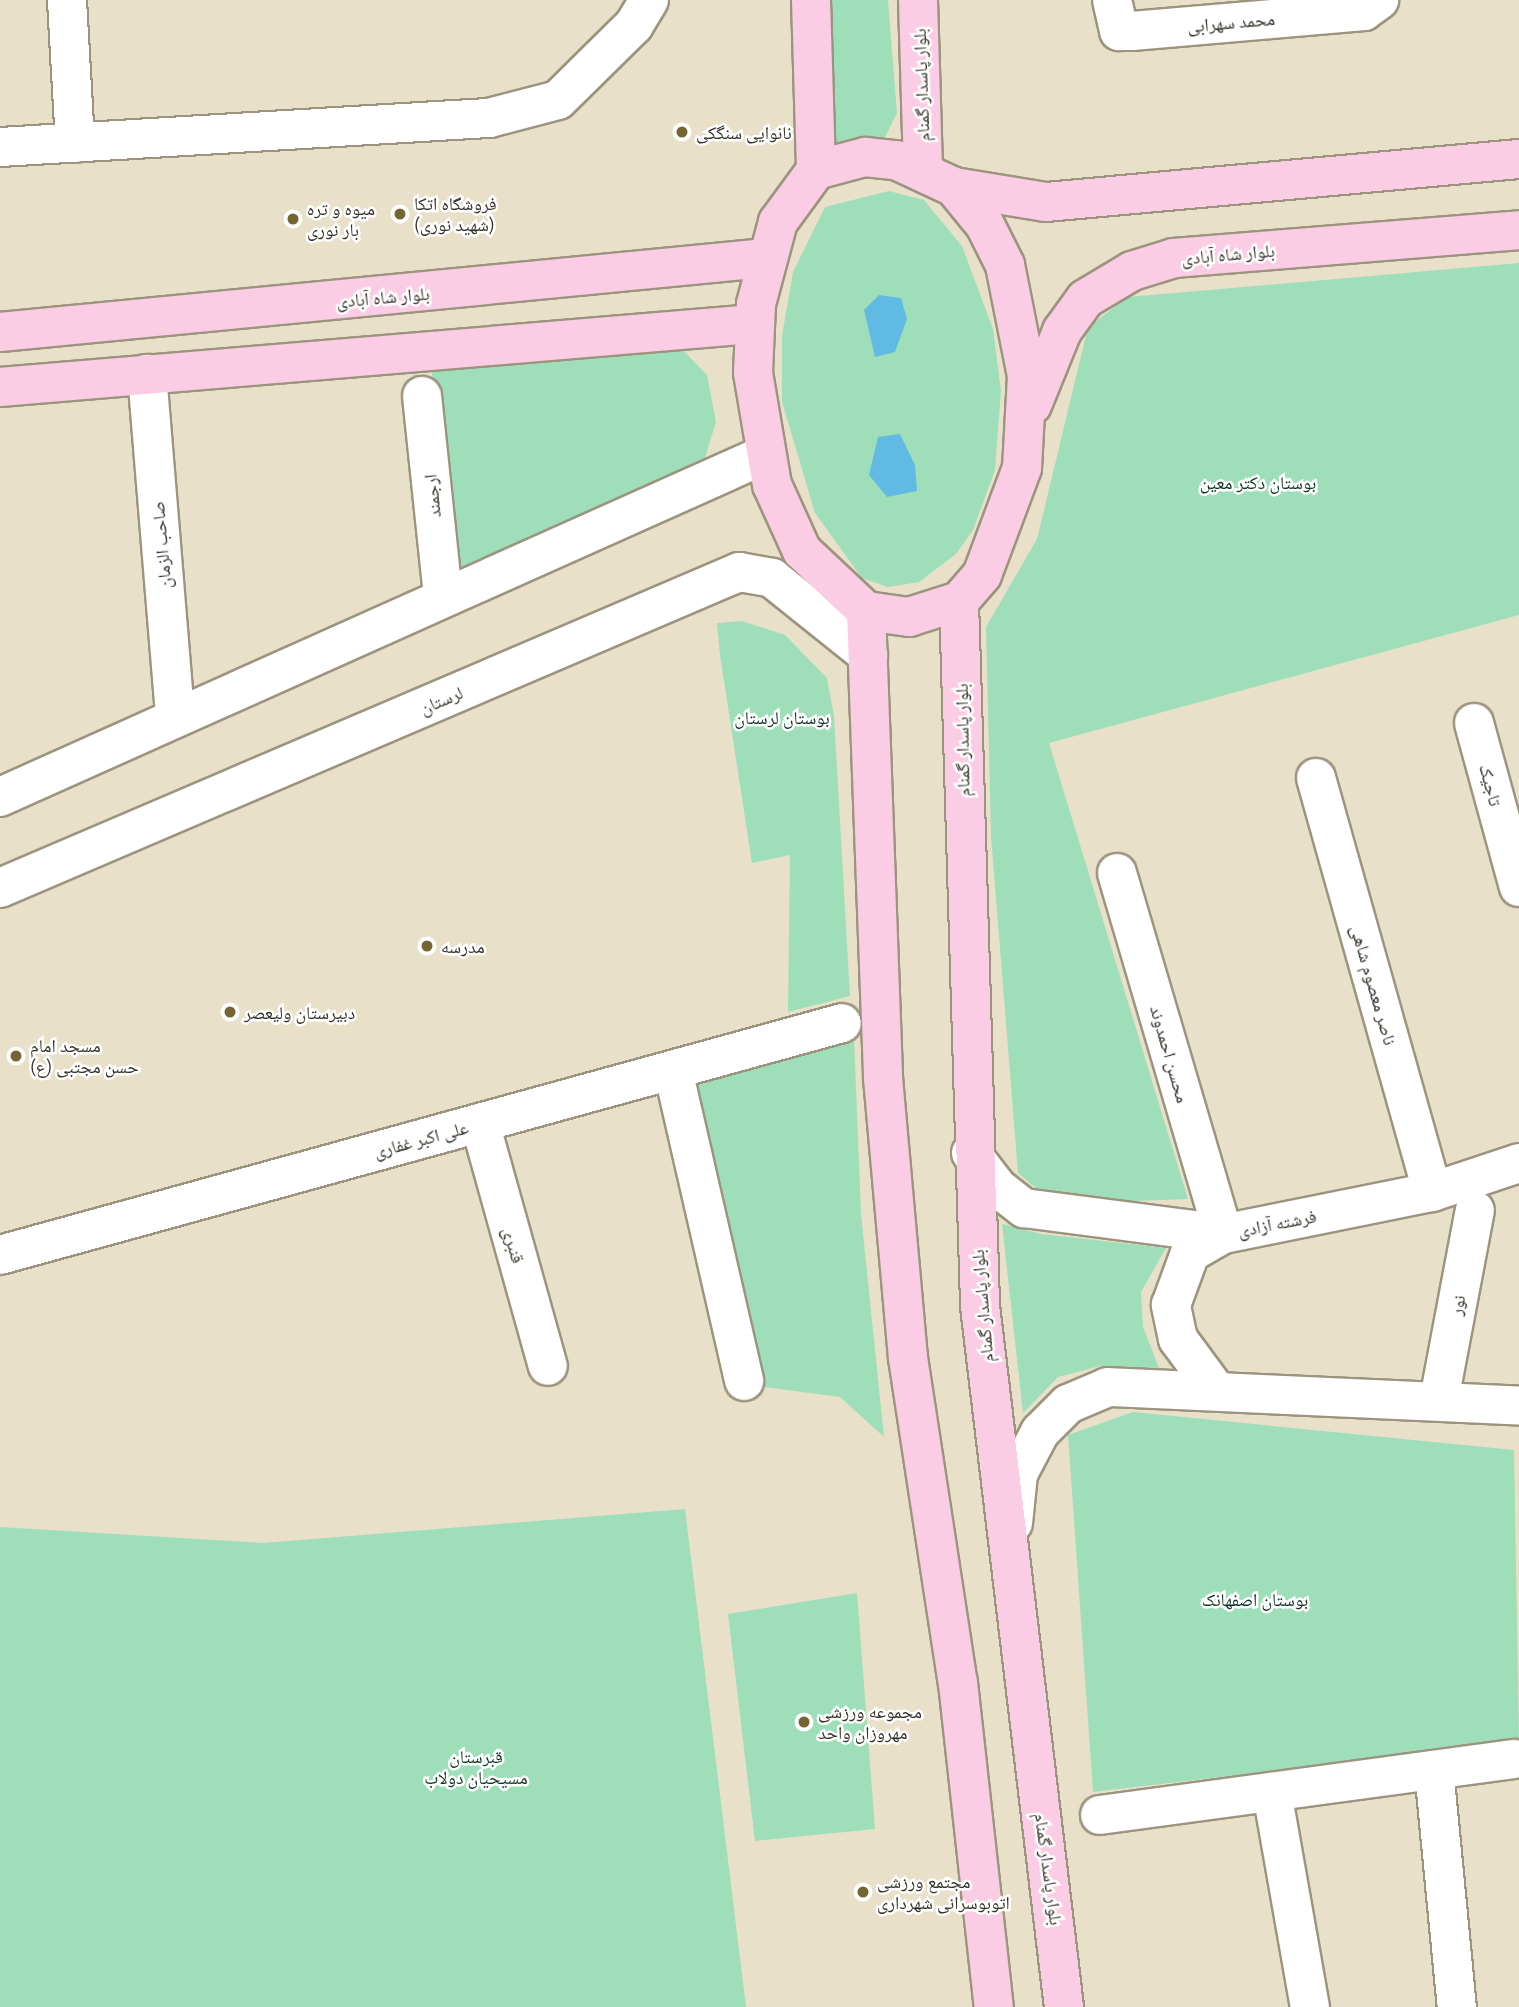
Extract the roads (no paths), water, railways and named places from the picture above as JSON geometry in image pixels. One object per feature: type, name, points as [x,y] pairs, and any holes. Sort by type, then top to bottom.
[{"type":"main road","points":[[811,0],[816,170],[778,222],[766,258],[754,324],[764,455],[802,551],[866,611],[909,617],[959,601],[982,575],[1012,507],[1025,423],[1027,376],[1005,265],[938,179]]},
{"type":"main road","name":"بلوار پاسدار گمنام","points":[[918,0],[938,179]]},
{"type":"main road","points":[[816,170],[864,157],[938,179],[1046,202],[1519,159]]},
{"type":"main road","name":"بلوار شاه آبادی","points":[[1025,423],[1070,321],[1085,299],[1132,271],[1174,258],[1519,230]]},
{"type":"main road","name":"بلوار شاه آبادی","points":[[0,332],[766,258]]},
{"type":"main road","points":[[0,387],[754,324]]},
{"type":"main road","name":"بلوار پاسدار گمنام","points":[[959,601],[971,1153],[1008,1563],[1064,2007]]},
{"type":"main road","points":[[866,611],[883,1078],[908,1358],[958,1683],[994,2007]]},
{"type":"street","points":[[67,0],[75,143]]},
{"type":"street","points":[[0,148],[489,118],[558,100],[634,25],[649,0]]},
{"type":"street","name":"محمد سهرابی","points":[[1116,15],[1364,11],[1379,0]]},
{"type":"street","name":"صاحب الزمان","points":[[147,374],[174,716]]},
{"type":"street","name":"ارجمند","points":[[422,396],[443,597]]},
{"type":"street","points":[[0,797],[174,716],[764,455]]},
{"type":"street","name":"لرستان","points":[[0,888],[739,572],[772,578],[868,655]]},
{"type":"street","name":"تاجیک","points":[[1474,723],[1519,887]]},
{"type":"street","name":"ناصر معصوم شاهی","points":[[1315,778],[1432,1192]]},
{"type":"street","name":"محسن احمدوند","points":[[1117,873],[1223,1234]]},
{"type":"street","name":"علی اکبر غفاری","points":[[0,1255],[842,1023]]},
{"type":"street","points":[[673,1070],[744,1381]]},
{"type":"street","name":"قنبری","points":[[480,1123],[548,1366]]},
{"type":"street","name":"فرشته آزادی","points":[[971,1153],[998,1188],[1024,1208],[1223,1234],[1432,1192],[1519,1163]]},
{"type":"street","name":"نور","points":[[1439,1401],[1475,1210]]},
{"type":"street","points":[[1215,1389],[1178,1339],[1171,1305],[1190,1253],[1223,1234]]},
{"type":"street","points":[[1008,1563],[1018,1474],[1040,1432],[1068,1404],[1108,1387],[1215,1389],[1519,1406]]},
{"type":"street","points":[[1100,1815],[1514,1759]]},
{"type":"street","points":[[1434,1770],[1457,2007]]},
{"type":"street","points":[[1272,1792],[1310,2007]]},
{"type":"water","points":[[879,295],[901,298],[907,319],[895,352],[875,357],[864,310]]},
{"type":"water","points":[[900,434],[915,465],[917,491],[887,497],[869,475],[878,437]]},
{"type":"place","name":"نانوایی سنگکی","points":[[682,132]]},
{"type":"place","name":"فروشگاه اتکا (شهید نوری)","points":[[400,214]]},
{"type":"place","name":"میوه و تره بار نوری","points":[[293,219]]},
{"type":"place","name":"مدرسه","points":[[427,946]]},
{"type":"place","name":"دبیرستان ولیعصر","points":[[230,1012]]},
{"type":"place","name":"مسجد امام حسن مجتبی (ع)","points":[[16,1056]]},
{"type":"place","name":"مجموعه ورزشی مهروزان واحد","points":[[804,1722]]},
{"type":"place","name":"مجتمع ورزشی اتوبوسرانی شهرداری","points":[[863,1892]]},
{"type":"park label","name":"بوستان دکتر معین","points":[[1258,482]]},
{"type":"park label","name":"بوستان لرستان","points":[[782,717]]},
{"type":"park label","name":"بوستان اصفهانک","points":[[1255,1599]]},
{"type":"park label","name":"قبرستان مسیحیان دولاب","points":[[476,1767]]}]
